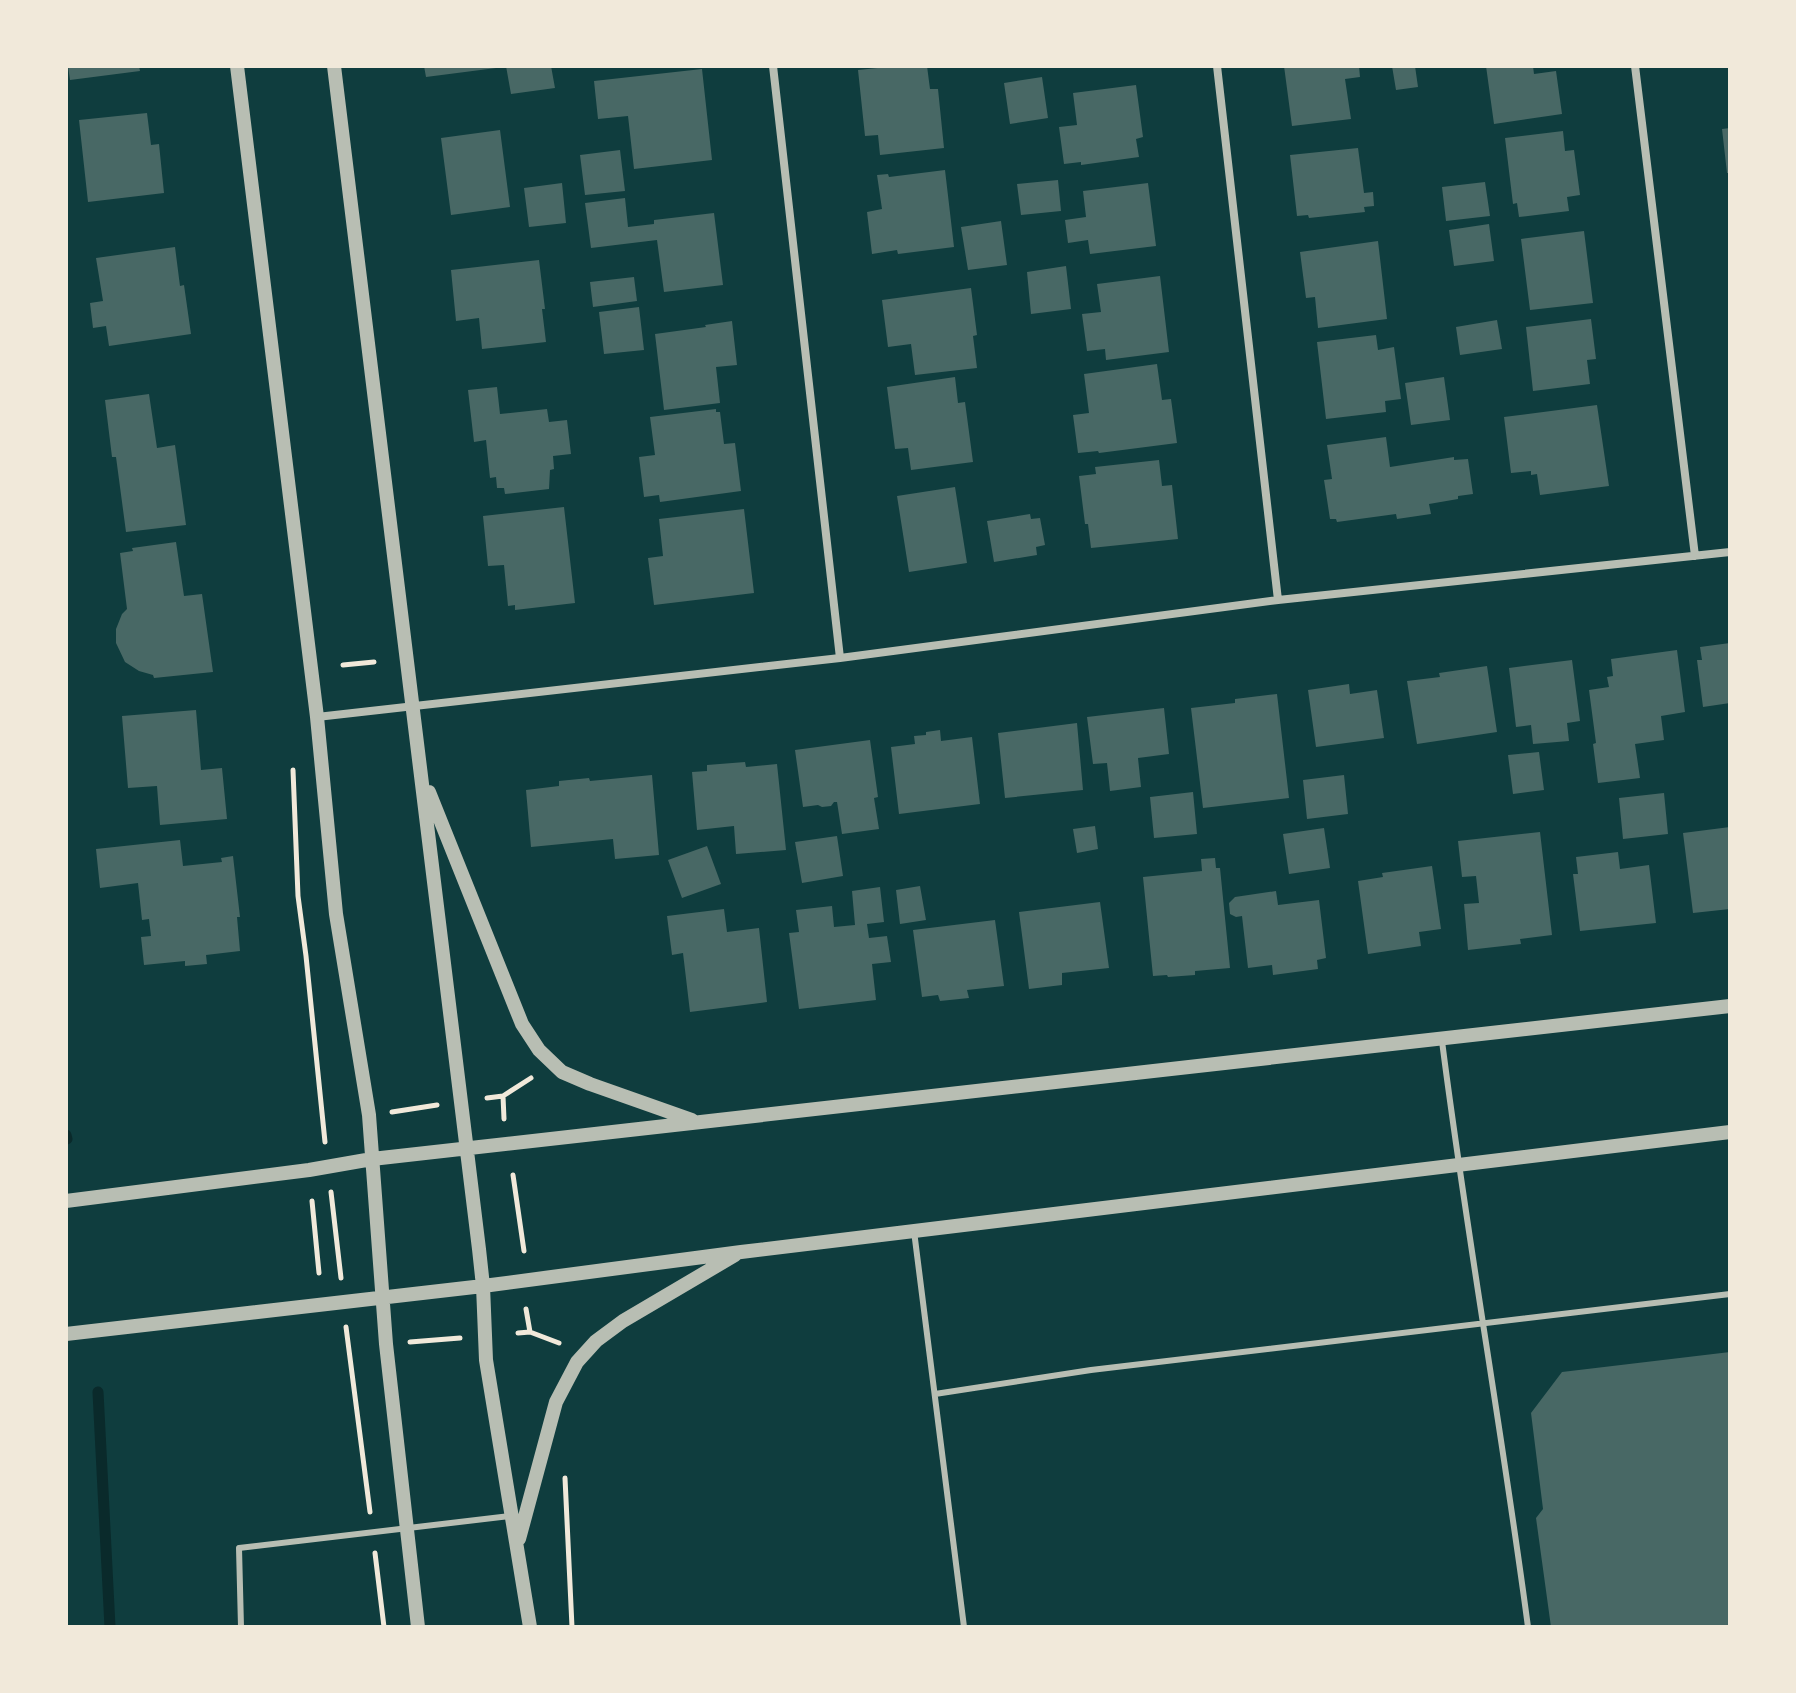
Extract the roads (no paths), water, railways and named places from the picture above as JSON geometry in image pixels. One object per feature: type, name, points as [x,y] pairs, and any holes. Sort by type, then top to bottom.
[{"type":"street","points":[[237,66],[317,717],[336,914],[369,1115],[386,1344],[418,1627]]},
{"type":"street","points":[[334,66],[467,1149],[483,1286],[486,1360],[530,1627]]},
{"type":"street","points":[[773,66],[840,658]]},
{"type":"street","points":[[1217,66],[1278,600]]},
{"type":"street","points":[[1635,66],[1695,556]]},
{"type":"street","points":[[317,717],[840,658],[1278,600],[1730,552]]},
{"type":"street","points":[[422,774],[522,1024],[539,1050],[562,1072],[696,1122]]},
{"type":"street","points":[[66,1201],[372,1159],[1730,1006]]},
{"type":"street","points":[[66,1334],[483,1286],[1730,1132]]},
{"type":"street","points":[[517,1547],[552,1414],[577,1362],[596,1341],[623,1321],[741,1252]]},
{"type":"lane","points":[[1441,1038],[1528,1627]]},
{"type":"lane","points":[[914,1231],[964,1627]]},
{"type":"lane","points":[[935,1394],[1091,1370],[1730,1294]]},
{"type":"lane","points":[[241,1627],[239,1548],[512,1515]]},
{"type":"waterway","points":[[66,1135],[67,1139]]},
{"type":"waterway","points":[[98,1392],[110,1627]]}]
